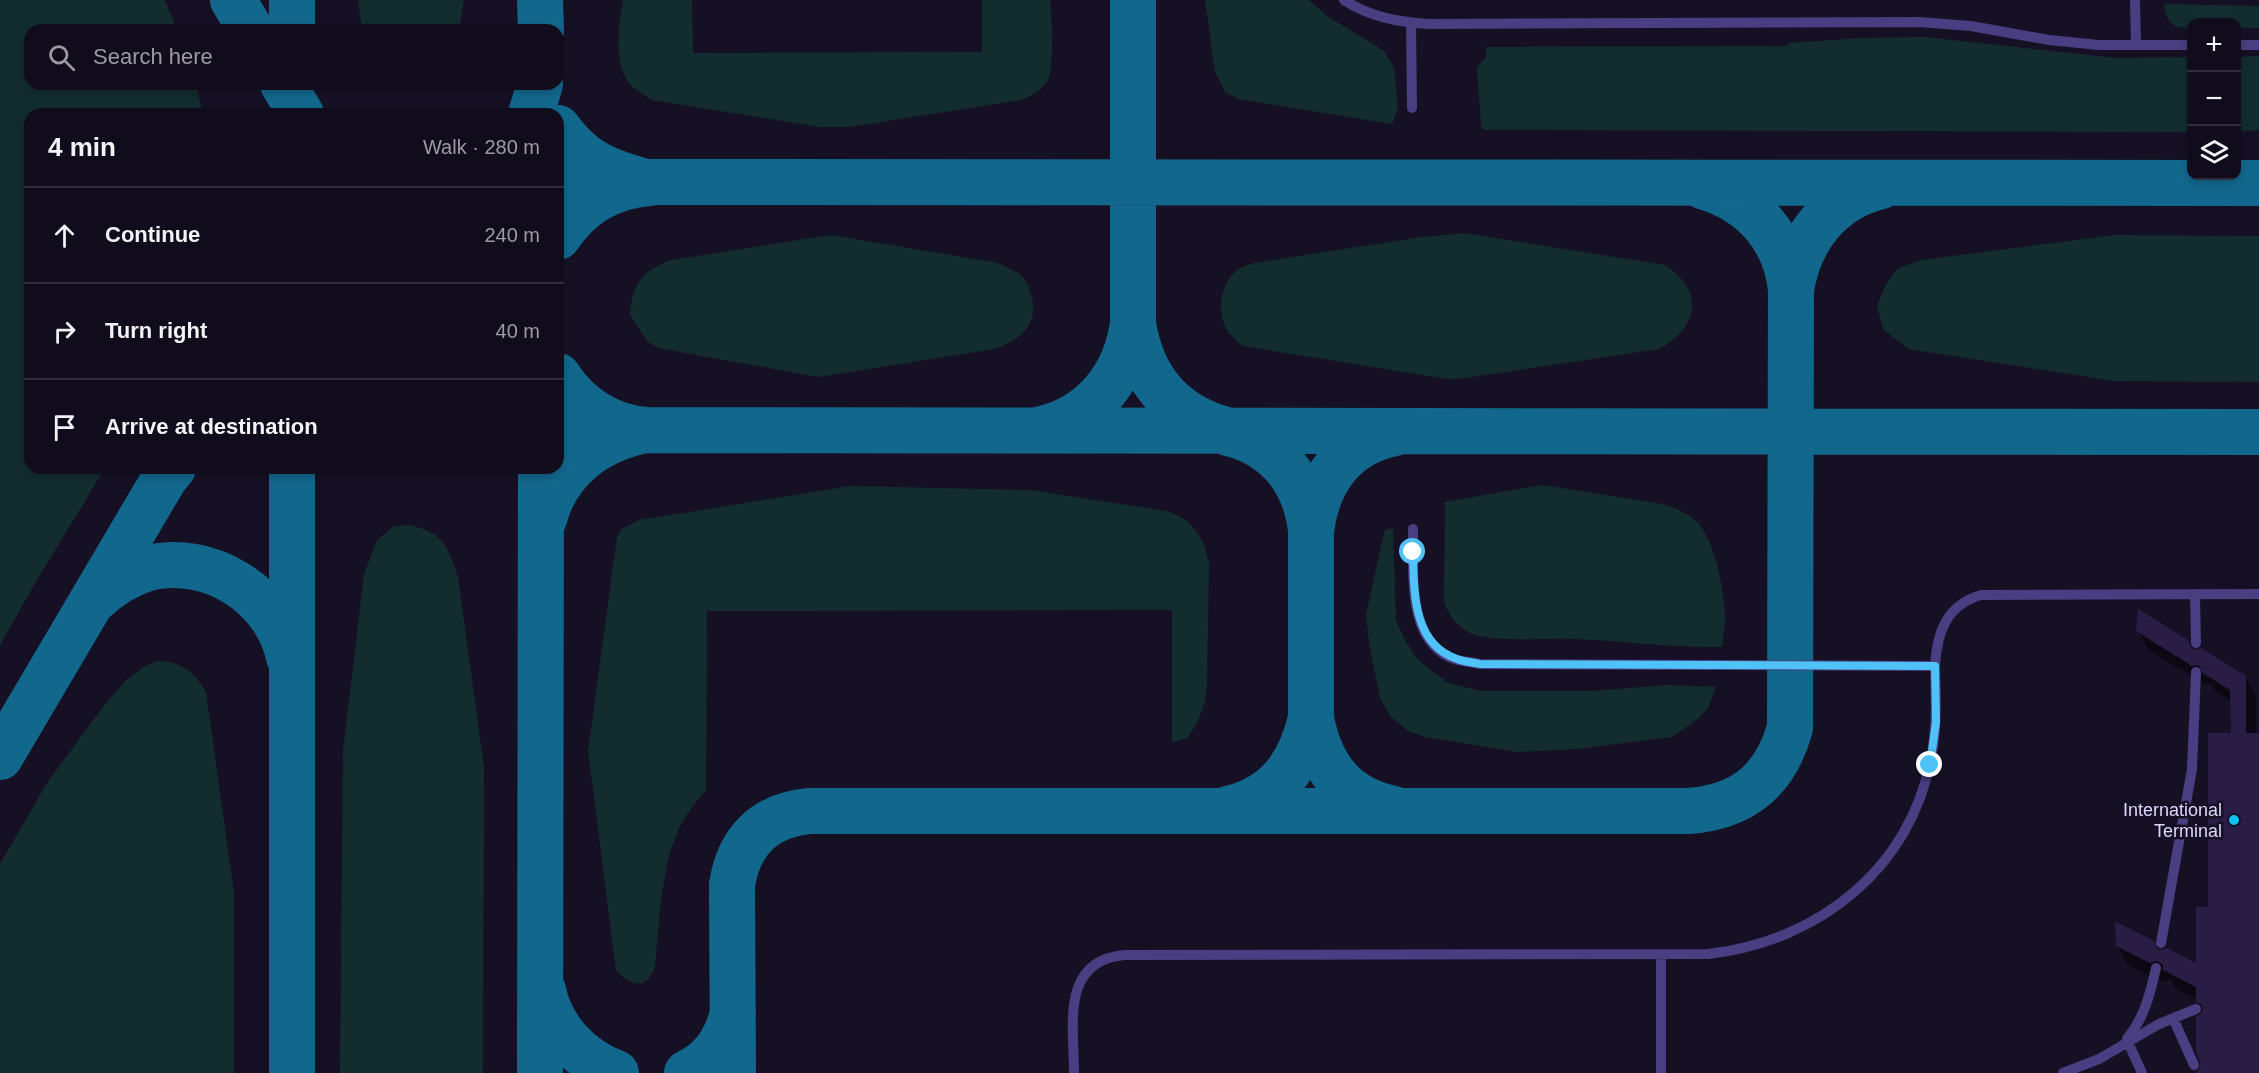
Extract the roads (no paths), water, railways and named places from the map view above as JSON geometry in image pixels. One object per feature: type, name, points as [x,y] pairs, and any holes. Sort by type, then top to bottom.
[{"type":"lane","points":[[1344,0],[1372,15],[1411,23],[1919,22],[1971,26],[2049,40],[2099,45],[2187,45]]},
{"type":"lane","points":[[2135,0],[2136,45]]},
{"type":"lane","points":[[1411,23],[1412,108]]},
{"type":"lane","points":[[2241,45],[2259,45]]},
{"type":"lane","points":[[1413,529],[1414,599],[1420,624],[1435,646],[1455,659],[1480,664],[1935,666]]},
{"type":"lane","points":[[1074,1073],[1075,995],[1086,971],[1105,958],[1124,955],[1708,954],[1734,951],[1775,939],[1833,910],[1879,867],[1906,825],[1919,798],[1930,765],[1936,722],[1936,643],[1944,625],[1965,601],[1981,595],[2259,594]]},
{"type":"lane","points":[[2195,595],[2196,643]]},
{"type":"lane","points":[[2161,943],[2192,770],[2196,672]]},
{"type":"lane","points":[[1661,955],[1661,1073]]},
{"type":"lane","points":[[2114,1050],[2126,1040],[2142,1017],[2148,1003],[2156,968]]},
{"type":"lane","points":[[2063,1073],[2079,1070],[2173,1018],[2196,1009]]},
{"type":"lane","points":[[2173,1018],[2194,1065]]},
{"type":"lane","points":[[2128,1042],[2142,1073]]},
{"type":"place","name":"International Terminal","points":[[2234,820]]}]
